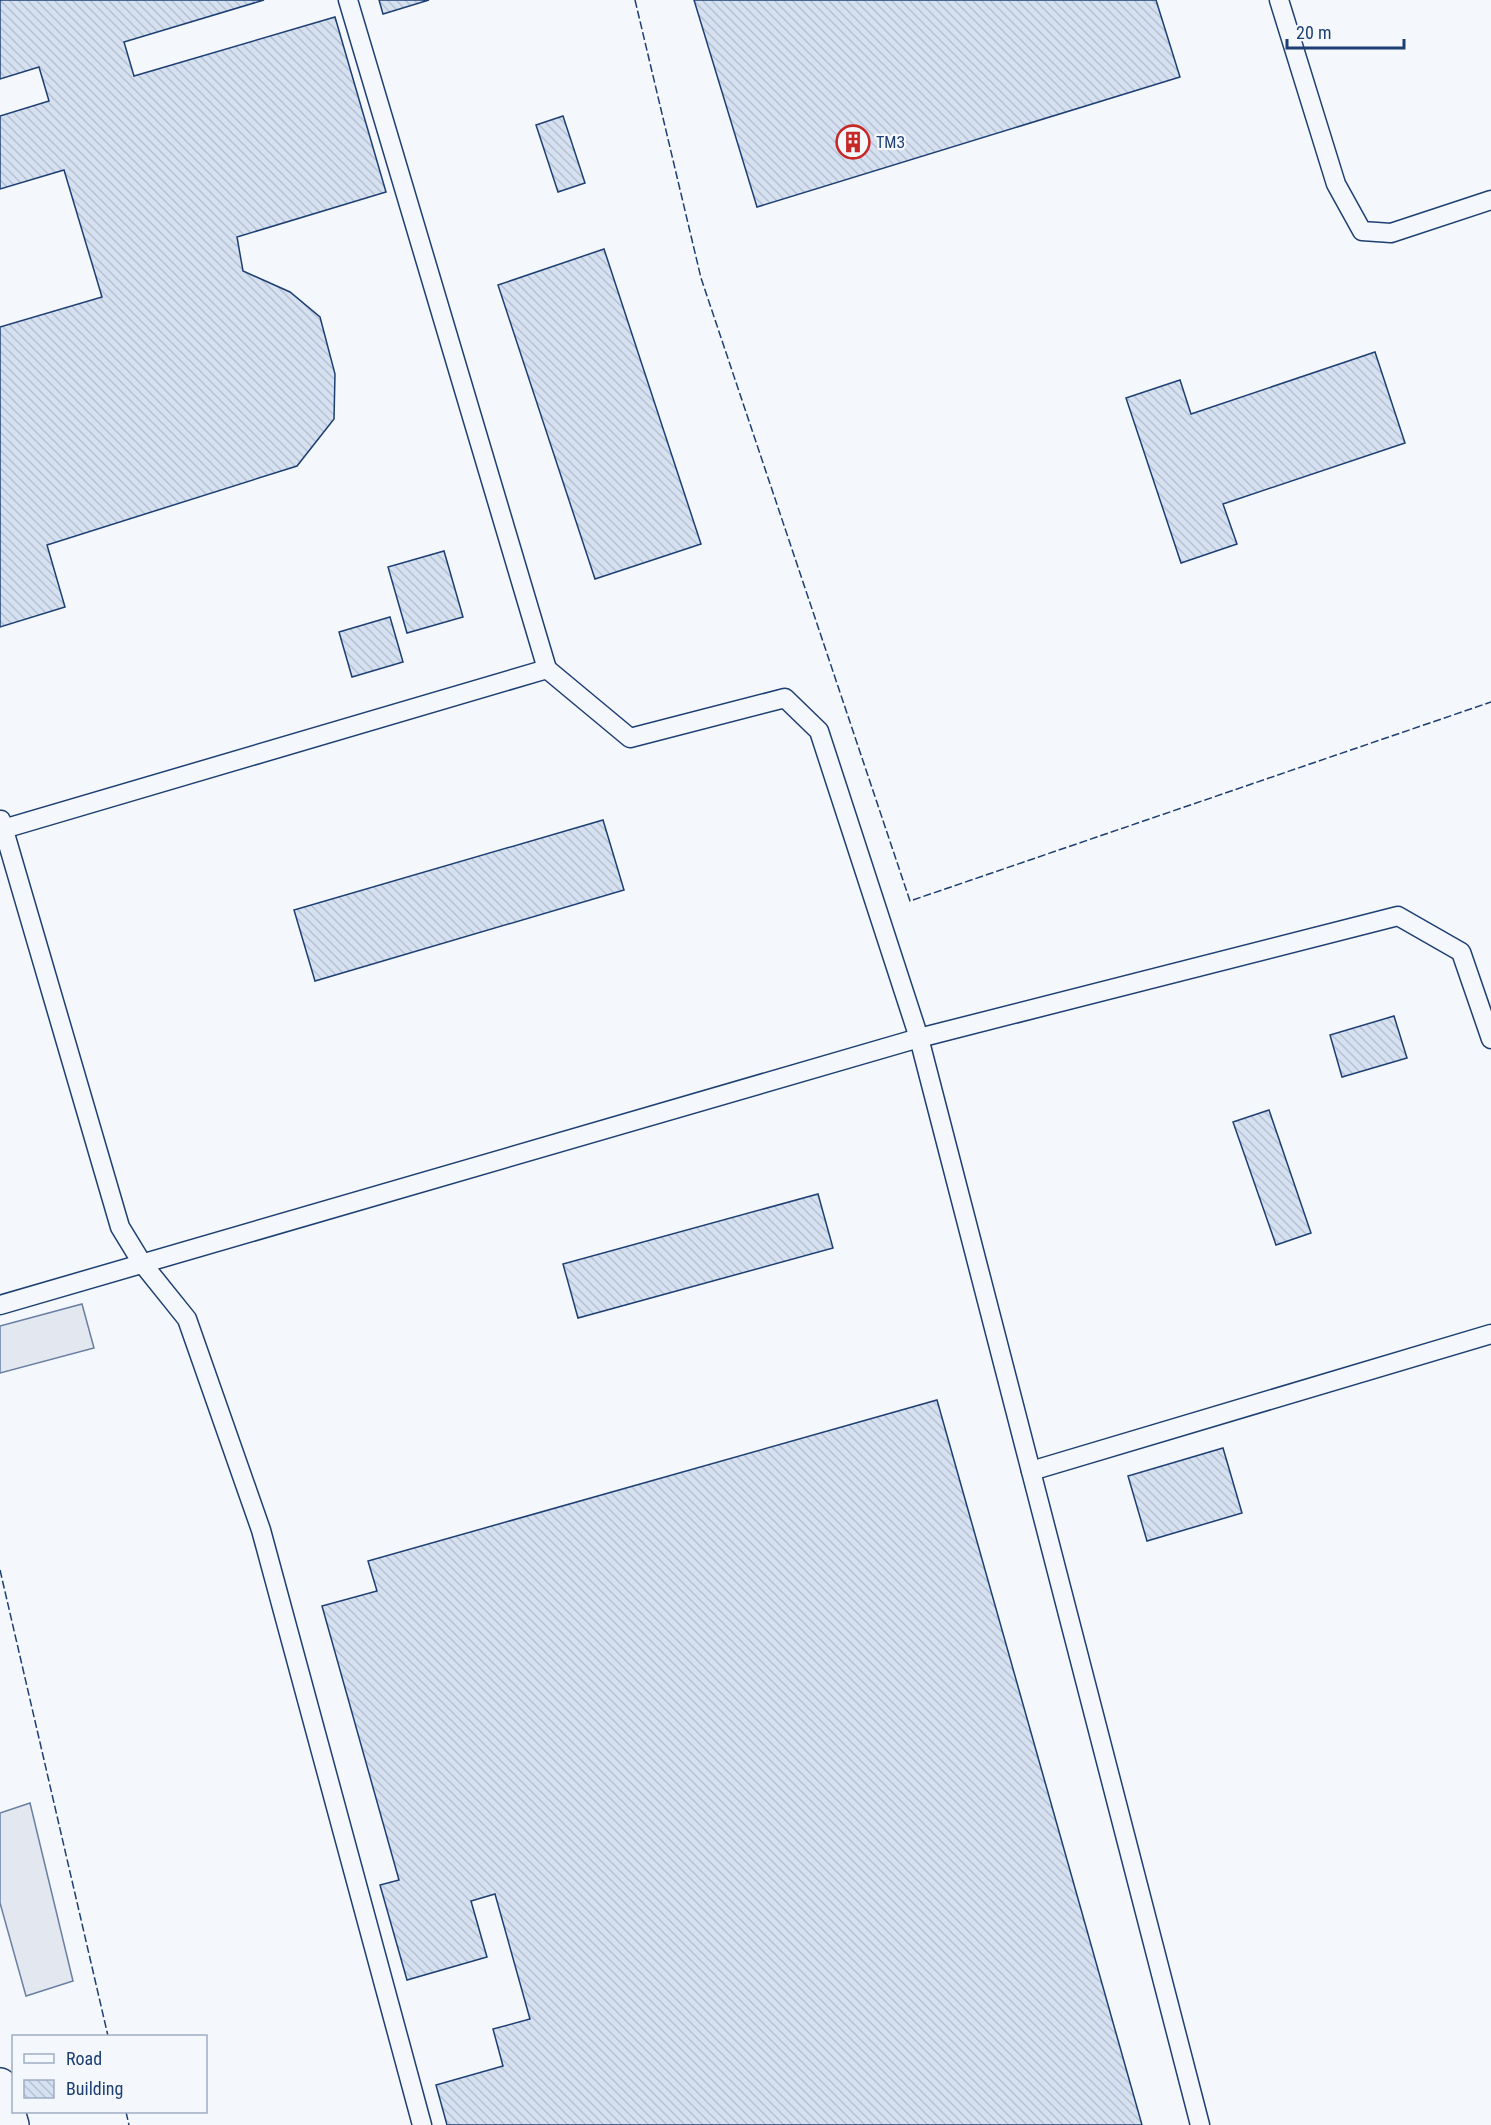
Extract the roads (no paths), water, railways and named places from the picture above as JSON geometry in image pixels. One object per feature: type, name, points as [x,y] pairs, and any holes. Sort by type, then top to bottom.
[{"type":"street","points":[[0,2085],[12,2125]]},
{"type":"lane","points":[[348,0],[547,669],[630,738],[785,698],[819,730],[919,1038],[1200,2125]]},
{"type":"lane","points":[[1279,0],[1336,184],[1362,231],[1391,233],[1491,200]]},
{"type":"lane","points":[[422,2125],[261,1530],[187,1320],[142,1263],[120,1227],[1,826],[547,669]]},
{"type":"lane","points":[[0,1305],[919,1038],[1398,916],[1461,952],[1491,1039]]},
{"type":"lane","points":[[1032,1472],[1491,1334]]},
{"type":"place","name":"ТМЗ","points":[[853,142]]}]
